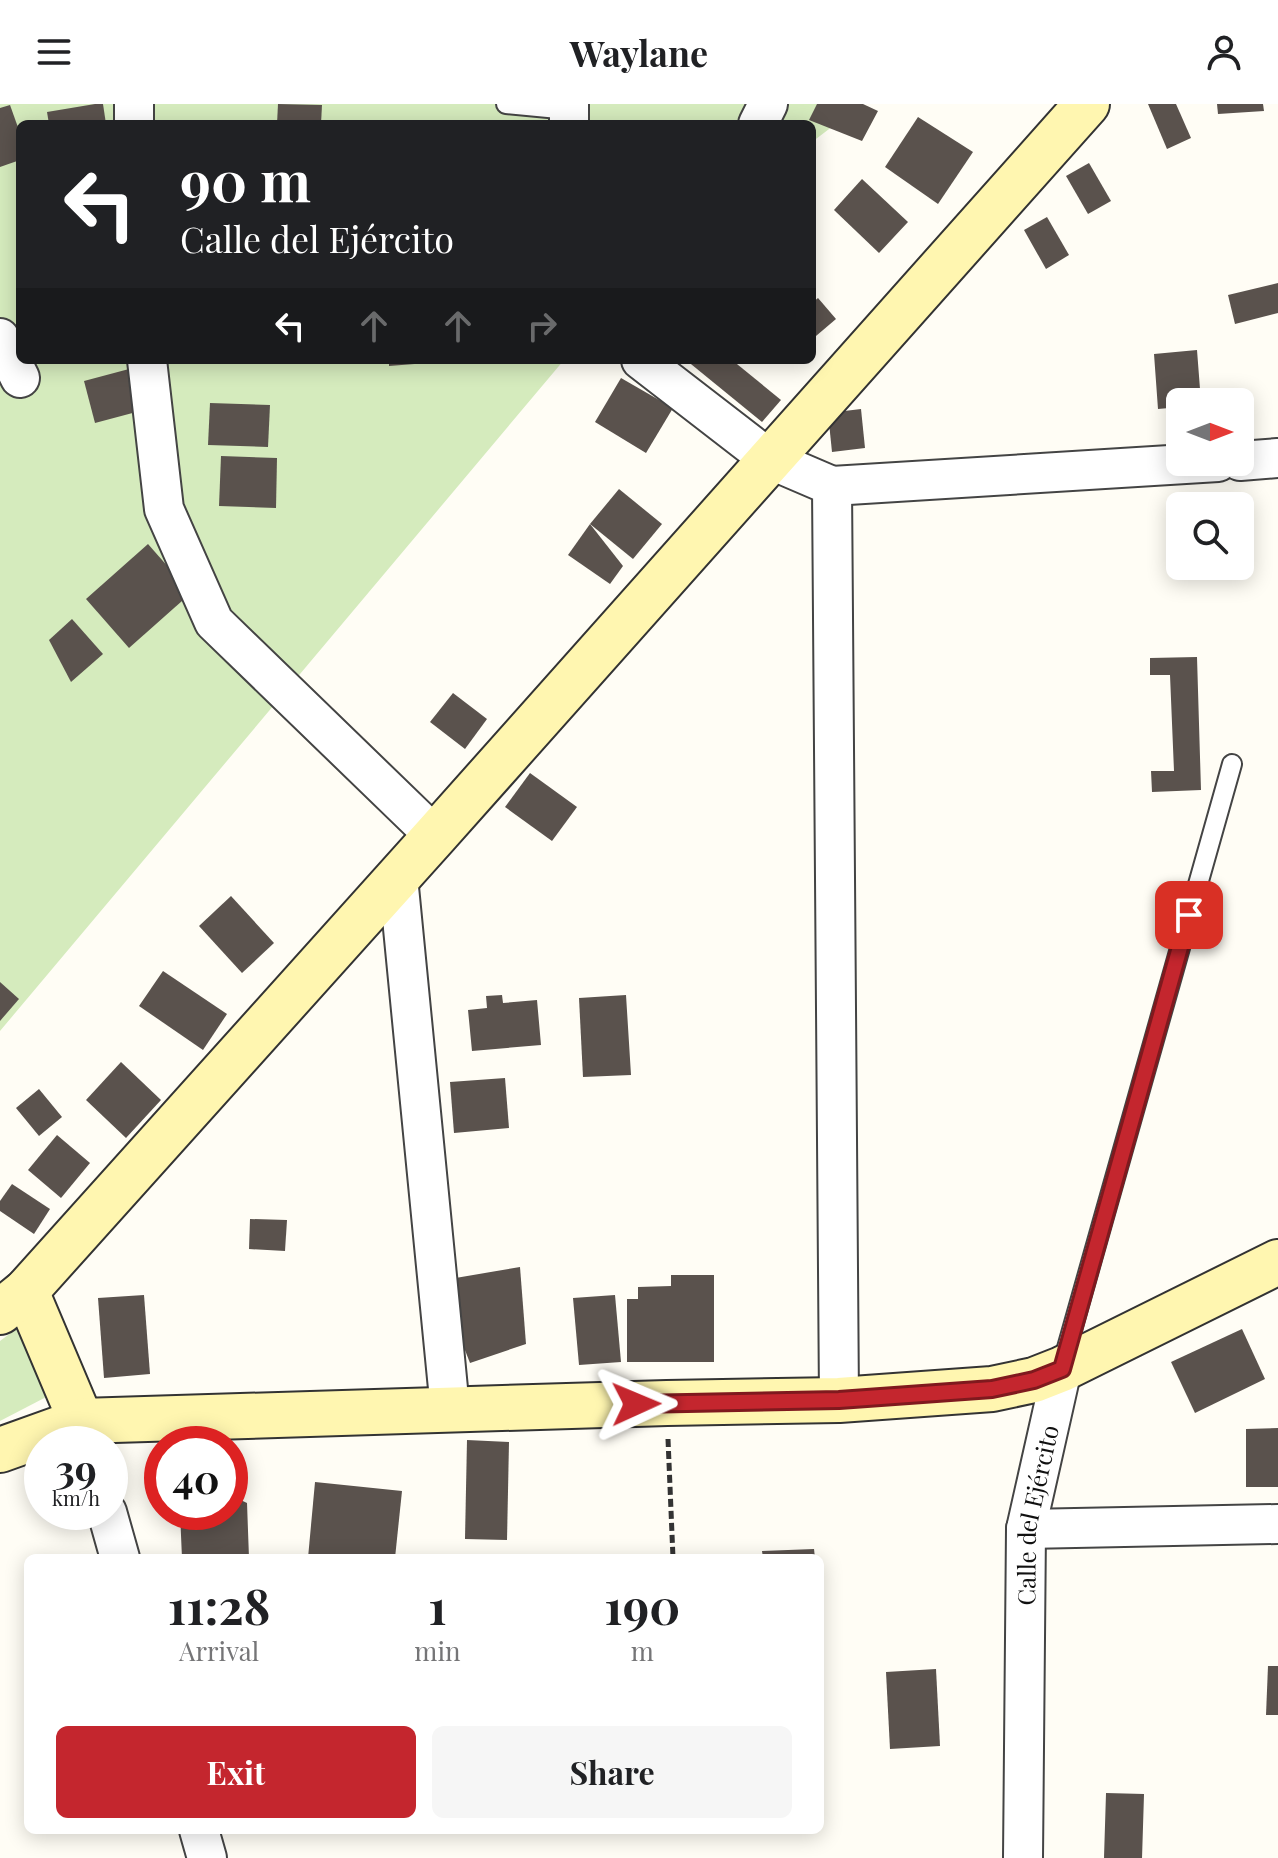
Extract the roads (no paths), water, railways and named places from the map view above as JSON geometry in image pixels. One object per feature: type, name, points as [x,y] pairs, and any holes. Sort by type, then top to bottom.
[{"type":"street","points":[[80,1426],[13,1302],[435,836],[1087,104]]},
{"type":"street","points":[[0,338],[20,378]]},
{"type":"street","points":[[147,364],[164,509],[214,622],[435,836]]},
{"type":"street","points":[[646,364],[769,459],[832,486],[1166,465]]},
{"type":"street","points":[[1254,460],[1278,458]]},
{"type":"street","points":[[832,486],[839,1400]]},
{"type":"street","points":[[398,877],[450,1409]]},
{"type":"street","points":[[128,1430],[450,1409],[839,1400],[992,1389],[1034,1380],[1062,1369],[1278,1262]]},
{"type":"street","name":"Calle del Ejército","points":[[1023,1858],[1026,1529],[1062,1369]]},
{"type":"street","points":[[0,1450],[24,1445]]},
{"type":"street","points":[[1026,1529],[1278,1524]]},
{"type":"street","points":[[112,1530],[119,1554]]},
{"type":"street","points":[[200,1834],[207,1858]]},
{"type":"lane","points":[[506,104],[569,113]]},
{"type":"lane","name":"Calle del Ejército","points":[[1062,1369],[1232,764]]}]
